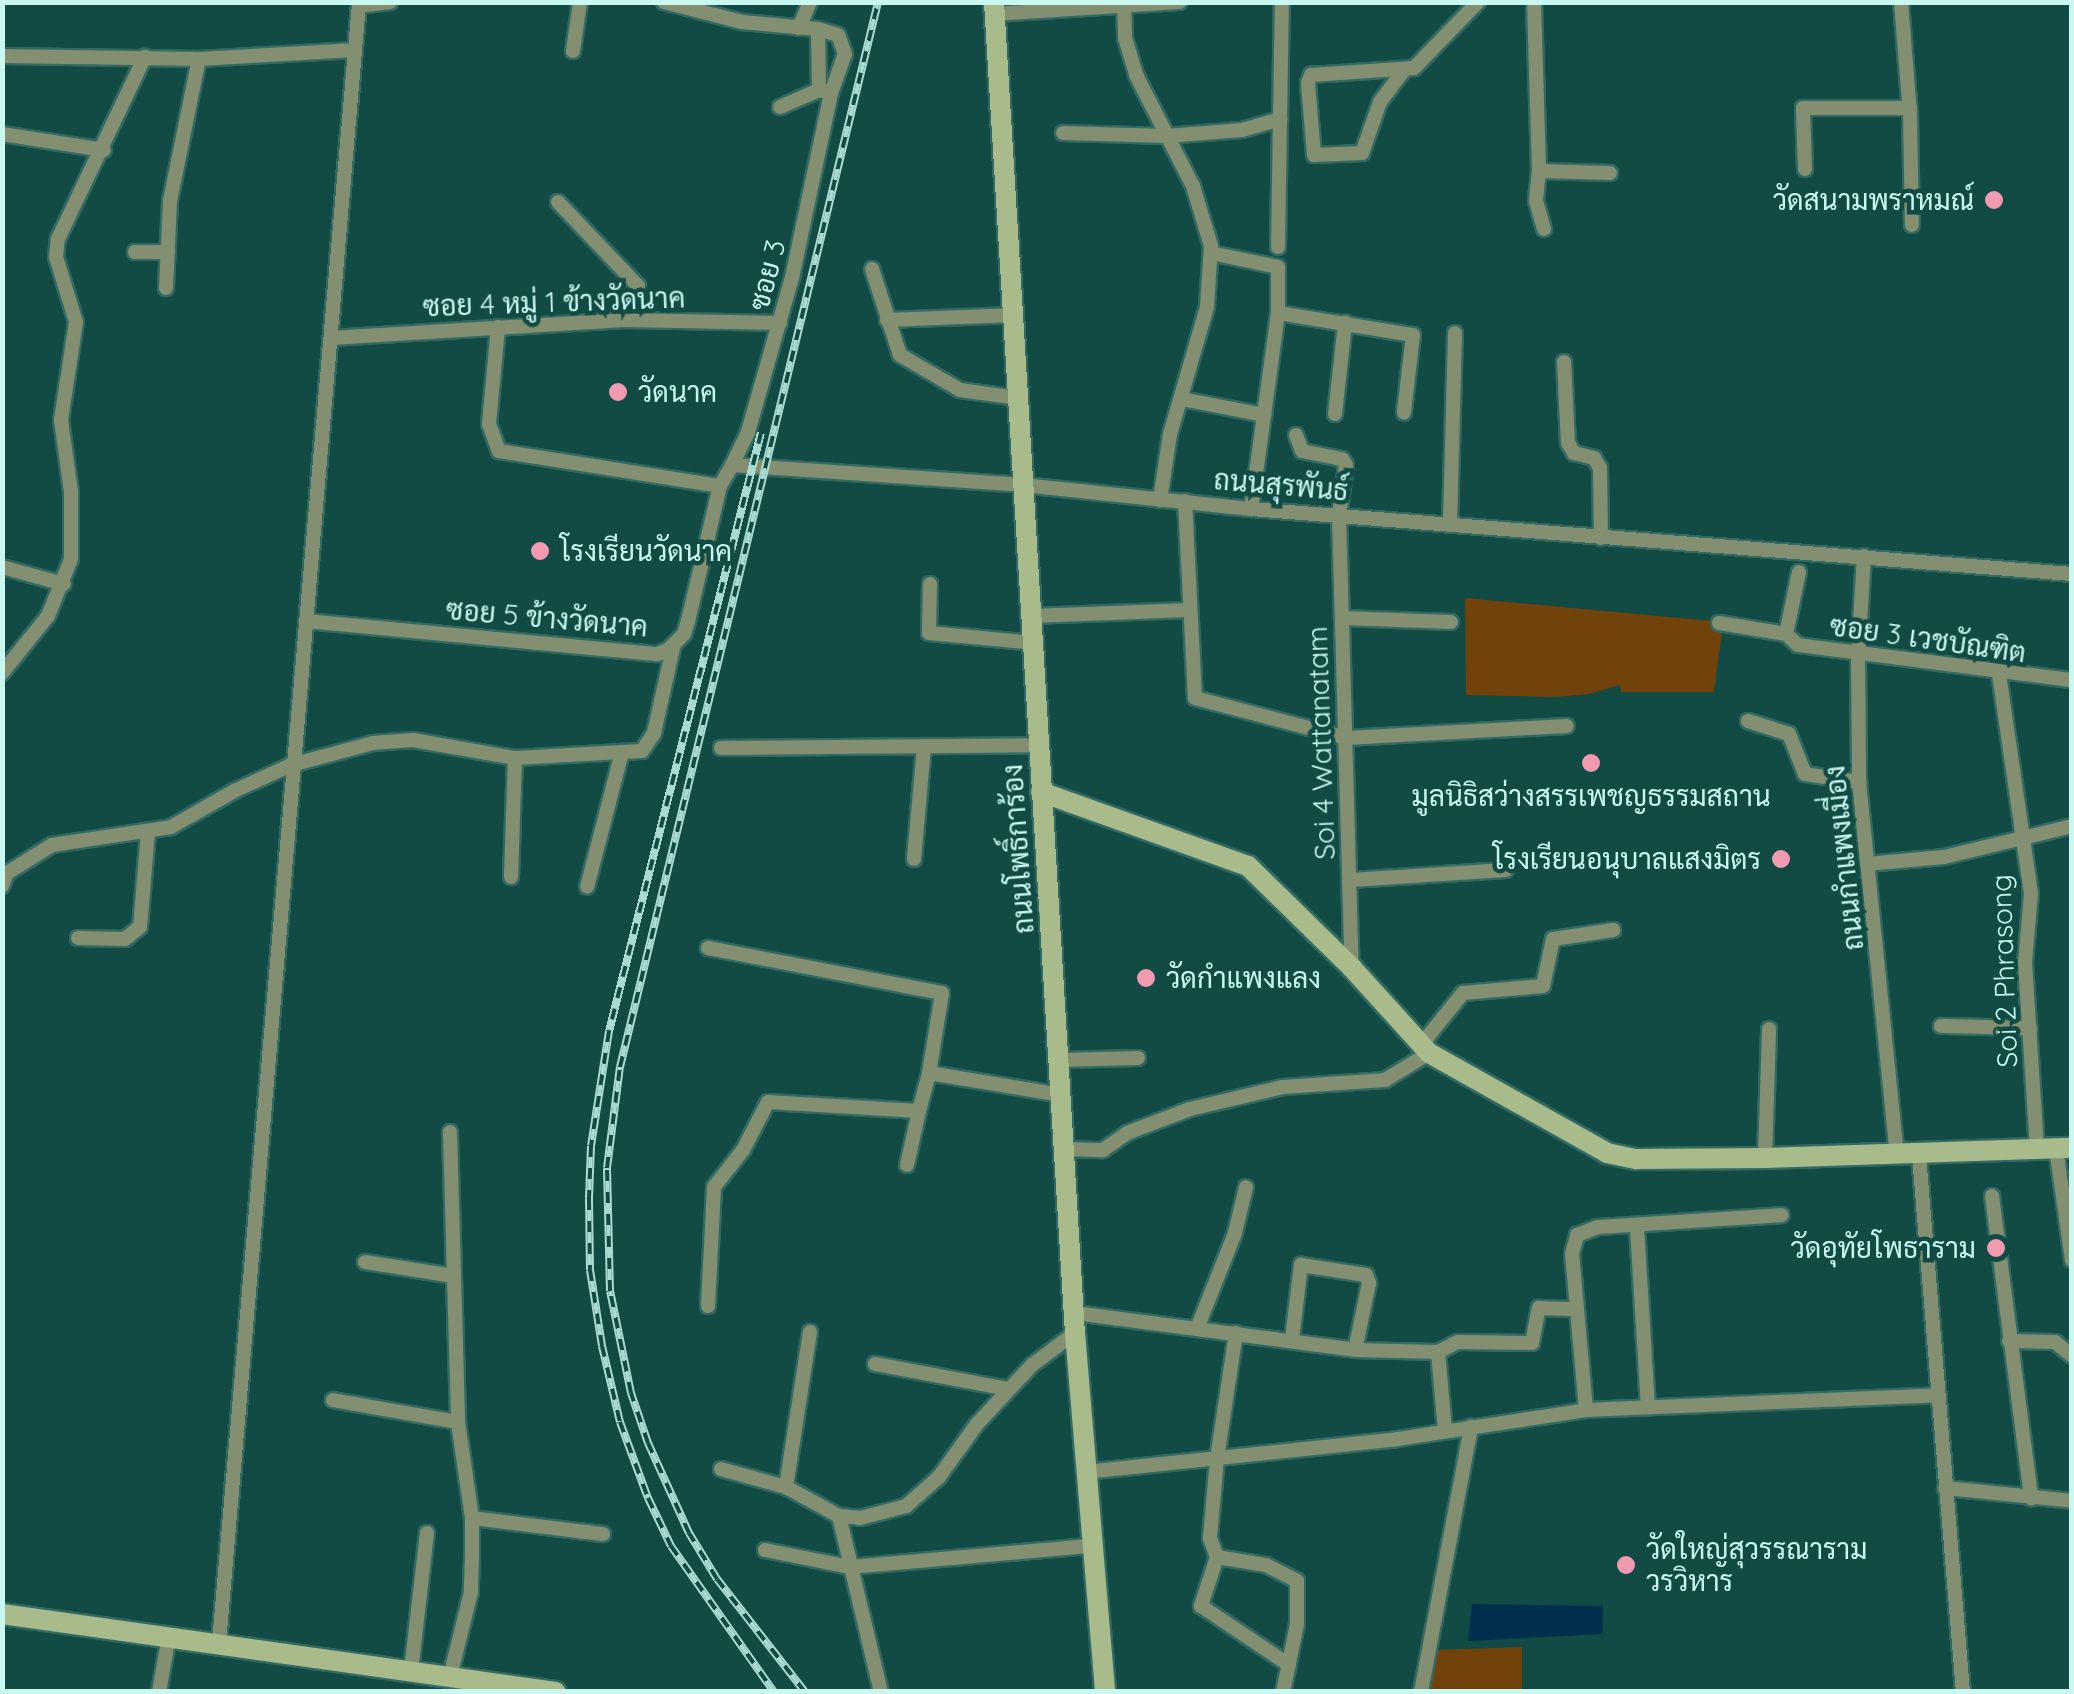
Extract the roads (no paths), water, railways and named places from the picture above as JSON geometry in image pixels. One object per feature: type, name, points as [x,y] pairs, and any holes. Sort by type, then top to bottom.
[{"type":"street","points":[[218,1643],[359,4],[390,2]]},
{"type":"street","points":[[573,51],[580,2]]},
{"type":"street","points":[[664,2],[725,19],[818,28]]},
{"type":"street","points":[[799,28],[810,2]]},
{"type":"street","points":[[994,8],[1180,2]]},
{"type":"street","points":[[1278,247],[1282,2]]},
{"type":"street","points":[[1404,70],[1380,102],[1362,153],[1314,154],[1308,83],[1311,74],[1404,70],[1423,62],[1478,2]]},
{"type":"street","points":[[1534,2],[1539,172],[1536,200],[1544,229]]},
{"type":"street","points":[[1900,2],[1910,108],[1912,226]]},
{"type":"street","points":[[1124,6],[1125,38],[1136,75],[1194,186],[1211,254],[1207,307],[1170,434],[1160,500]]},
{"type":"street","name":"ถนนโพธิ์การ้อง","points":[[994,8],[1075,1323],[1105,1692]]},
{"type":"street","name":"ซอย 3","points":[[732,466],[748,432],[812,203],[825,91],[818,28],[838,35],[844,46],[825,91]]},
{"type":"street","points":[[2,56],[199,58],[356,50]]},
{"type":"street","points":[[2,673],[48,616],[71,559],[72,523],[61,420],[76,322],[56,256],[73,204],[104,150],[146,57]]},
{"type":"street","points":[[166,288],[179,144],[199,58]]},
{"type":"street","points":[[780,107],[825,91]]},
{"type":"street","points":[[1805,168],[1803,108],[1910,108]]},
{"type":"street","points":[[1063,133],[1167,136],[1242,130],[1280,119]]},
{"type":"street","points":[[2,134],[104,150]]},
{"type":"street","points":[[1539,172],[1610,173]]},
{"type":"street","points":[[558,202],[638,286],[639,294],[624,320]]},
{"type":"street","points":[[135,252],[168,252]]},
{"type":"street","points":[[1211,254],[1278,267],[1278,312],[1252,509]]},
{"type":"street","points":[[872,269],[895,349],[909,362],[960,390],[1018,398]]},
{"type":"street","points":[[1278,312],[1413,334],[1404,412]]},
{"type":"street","points":[[887,320],[1014,314]]},
{"type":"street","name":"ซอย 4 หมู่ 1 ข้างวัดนาค","points":[[331,338],[624,320],[780,323]]},
{"type":"street","points":[[1335,414],[1346,323]]},
{"type":"street","points":[[498,327],[489,424],[499,451],[720,486],[732,466]]},
{"type":"street","points":[[1450,524],[1454,333]]},
{"type":"street","points":[[1564,362],[1568,442],[1574,453],[1594,458],[1600,468],[1601,538]]},
{"type":"street","points":[[1182,399],[1264,415]]},
{"type":"street","name":"Soi 4 Wattanatam","points":[[1296,435],[1302,451],[1344,460],[1339,516],[1352,968]]},
{"type":"street","name":"ถนนสุรพันธ์","points":[[732,466],[1023,485],[1252,509],[2072,574]]},
{"type":"street","name":"ซอย 5 ข้างวัดนาค","points":[[306,621],[657,654],[673,648],[688,622],[720,486]]},
{"type":"street","points":[[1184,502],[1196,698],[1346,738],[1567,726]]},
{"type":"street","name":"ถนนกำแพงเมี่อง","points":[[1864,556],[1858,656],[1859,782],[1887,1023],[1938,1395],[1964,1692]]},
{"type":"street","points":[[2,567],[64,584]]},
{"type":"street","name":"ซอย 3 เวชบัณฑิต","points":[[1799,572],[1786,634],[1798,645],[1858,656],[2072,680]]},
{"type":"street","points":[[930,584],[929,634],[1034,643]]},
{"type":"street","points":[[1032,616],[1190,610]]},
{"type":"street","points":[[1342,618],[1451,622]]},
{"type":"street","points":[[1719,623],[1786,634]]},
{"type":"street","points":[[4,875],[52,845],[148,832],[194,817],[234,790],[294,764],[373,744],[414,740],[515,758],[642,750],[654,733],[673,648]]},
{"type":"street","name":"Soi 2 Phrasong","points":[[1999,674],[2031,893],[2025,964],[2030,1028],[2055,1148],[2072,1260]]},
{"type":"street","points":[[1748,721],[1789,734],[1805,774],[1859,782]]},
{"type":"street","points":[[721,748],[1040,744]]},
{"type":"street","points":[[914,859],[924,747]]},
{"type":"street","points":[[586,888],[622,752]]},
{"type":"street","points":[[512,878],[515,758]]},
{"type":"street","points":[[1041,792],[1248,866],[1352,968],[1425,1049],[1607,1154],[1636,1160],[2055,1148]]},
{"type":"street","points":[[1867,864],[1944,857],[2072,826]]},
{"type":"street","points":[[78,938],[125,938],[140,927],[148,832]]},
{"type":"street","points":[[1350,880],[1506,870]]},
{"type":"street","points":[[1065,1148],[1103,1150],[1128,1134],[1190,1109],[1283,1087],[1385,1080],[1425,1049],[1463,993],[1543,986],[1553,938],[1614,930]]},
{"type":"street","points":[[708,948],[942,994],[929,1073],[907,1166]]},
{"type":"street","points":[[1940,1026],[2030,1028]]},
{"type":"street","points":[[1765,1158],[1769,1030]]},
{"type":"street","points":[[1059,1060],[1138,1058]]},
{"type":"street","points":[[929,1073],[1062,1095]]},
{"type":"street","points":[[708,1306],[714,1187],[744,1150],[768,1102],[919,1111]]},
{"type":"street","points":[[450,1132],[458,1422],[472,1518],[471,1592],[450,1677]]},
{"type":"street","points":[[1198,1326],[1235,1233],[1246,1187]]},
{"type":"street","points":[[1992,1196],[2031,1498]]},
{"type":"street","points":[[1586,1410],[1572,1254],[1577,1236],[1598,1227],[1636,1228],[1782,1215]]},
{"type":"street","points":[[1636,1228],[1648,1406]]},
{"type":"street","points":[[364,1262],[453,1276]]},
{"type":"street","points":[[1292,1339],[1298,1274],[1302,1265],[1309,1264],[1369,1278],[1355,1350]]},
{"type":"street","points":[[722,1469],[786,1487],[839,1516],[860,1518],[906,1506],[939,1477],[977,1424],[1075,1323],[1198,1326],[1355,1350],[1438,1352],[1458,1342],[1532,1342],[1539,1308],[1576,1309]]},
{"type":"street","points":[[786,1487],[810,1332]]},
{"type":"street","points":[[1236,1332],[1210,1523],[1217,1557],[1201,1606],[1289,1665]]},
{"type":"street","points":[[2009,1341],[2055,1342],[2072,1356]]},
{"type":"street","points":[[1438,1352],[1445,1430]]},
{"type":"street","points":[[875,1364],[1009,1389]]},
{"type":"street","points":[[1085,1472],[1586,1410],[1938,1395]]},
{"type":"street","points":[[333,1400],[458,1422]]},
{"type":"street","points":[[1422,1692],[1471,1427]]},
{"type":"street","points":[[1945,1488],[2072,1502]]},
{"type":"street","points":[[839,1516],[881,1692]]},
{"type":"street","points":[[472,1518],[603,1534]]},
{"type":"street","points":[[411,1671],[428,1532]]},
{"type":"street","points":[[765,1550],[850,1567],[1092,1546]]},
{"type":"street","points":[[1217,1557],[1266,1565],[1294,1577],[1299,1600],[1283,1692]]},
{"type":"street","points":[[2,1614],[556,1692]]},
{"type":"street","points":[[159,1692],[169,1636]]},
{"type":"water","points":[[1472,1604],[1603,1606],[1602,1634],[1468,1641]]},
{"type":"railway","points":[[805,1692],[717,1579],[689,1533],[648,1443],[631,1393],[610,1291],[607,1168],[620,1067],[878,2]]},
{"type":"railway","points":[[761,433],[609,1031],[591,1146],[589,1199],[590,1270],[602,1346],[620,1422],[648,1498],[671,1546],[774,1692]]},
{"type":"place","name":"วัดสนามพราหมณ์","points":[[1994,200]]},
{"type":"place","name":"วัดนาค","points":[[618,392]]},
{"type":"place","name":"โรงเรียนวัดนาค","points":[[540,551]]},
{"type":"place","name":"มูลนิธิสว่างสรรเพชญธรรมสถาน","points":[[1591,763]]},
{"type":"place","name":"โรงเรียนอนุบาลแสงมิตร","points":[[1781,859]]},
{"type":"place","name":"วัดกำแพงแลง","points":[[1146,978]]},
{"type":"place","name":"วัดอุทัยโพธาราม","points":[[1996,1248]]},
{"type":"place","name":"วัดใหญ่สุวรรณาราม วรวิหาร","points":[[1626,1565]]}]
